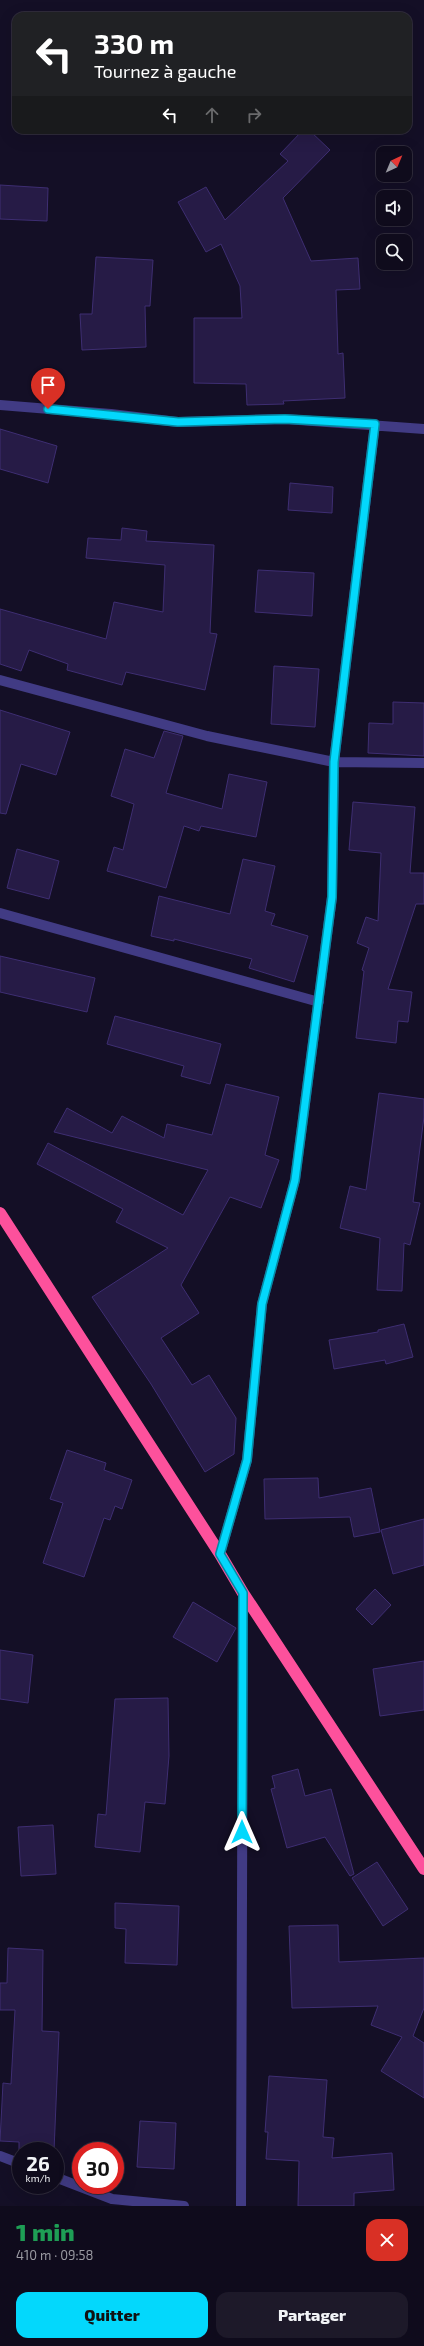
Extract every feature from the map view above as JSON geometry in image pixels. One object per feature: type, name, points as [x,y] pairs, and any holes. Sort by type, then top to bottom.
[{"type":"highway","points":[[0,1213],[220,1554],[243,1593],[424,1868]]},
{"type":"street","points":[[0,405],[111,414],[178,422],[285,419],[375,424],[424,429]]},
{"type":"street","points":[[220,1554],[247,1460],[262,1304],[295,1180],[332,897],[334,762],[375,424]]},
{"type":"street","points":[[0,680],[207,736],[334,762],[424,763]]},
{"type":"street","points":[[0,913],[319,1002]]},
{"type":"street","points":[[241,2206],[243,1593]]},
{"type":"street","points":[[0,2156],[12,2161]]},
{"type":"street","points":[[64,2180],[112,2199],[184,2206]]},
{"type":"building","points":[[299,134],[313,134],[330,150],[283,198],[311,261],[358,258],[360,289],[336,290],[338,354],[343,353],[345,398],[283,401],[284,404],[247,405],[246,384],[194,383],[194,318],[242,318],[240,286],[221,244],[206,252],[178,202],[206,187],[225,220],[288,161],[280,154]]},
{"type":"building","points":[[0,185],[48,188],[47,221],[0,219]]},
{"type":"building","points":[[96,257],[153,260],[150,306],[145,306],[146,347],[82,350],[80,314],[92,314]]},
{"type":"building","points":[[0,429],[57,446],[48,483],[0,469]]},
{"type":"building","points":[[290,483],[333,487],[332,513],[288,510]]},
{"type":"building","points":[[122,528],[147,531],[146,541],[214,545],[210,633],[217,634],[205,690],[126,672],[122,685],[67,670],[68,664],[29,650],[21,671],[0,664],[0,609],[106,639],[114,602],[163,612],[165,565],[86,558],[88,538],[121,540]]},
{"type":"building","points":[[258,570],[314,573],[312,616],[255,612]]},
{"type":"building","points":[[274,666],[319,669],[315,727],[271,724]]},
{"type":"building","points":[[393,702],[424,703],[424,756],[368,753],[369,723],[393,724]]},
{"type":"building","points":[[0,710],[70,732],[56,775],[21,764],[6,814],[0,813]]},
{"type":"building","points":[[164,731],[183,736],[166,793],[222,809],[229,774],[267,782],[256,837],[201,826],[199,831],[184,826],[166,888],[107,871],[114,847],[123,850],[134,804],[111,796],[125,749],[154,758]]},
{"type":"building","points":[[353,802],[415,807],[410,873],[424,873],[424,904],[416,904],[388,989],[412,992],[408,1022],[398,1021],[396,1043],[356,1038],[364,971],[362,970],[369,948],[357,943],[366,917],[378,921],[381,853],[349,850]]},
{"type":"building","points":[[17,849],[59,861],[49,899],[7,888]]},
{"type":"building","points":[[243,859],[275,866],[265,911],[275,914],[271,925],[308,936],[294,982],[249,968],[252,959],[174,939],[174,941],[151,936],[159,896],[230,914]]},
{"type":"building","points":[[0,956],[95,978],[87,1012],[0,992]]},
{"type":"building","points":[[115,1016],[221,1044],[210,1084],[181,1076],[184,1066],[107,1044]]},
{"type":"building","points":[[226,1084],[279,1097],[265,1155],[279,1160],[261,1208],[230,1197],[181,1285],[199,1313],[161,1338],[192,1385],[209,1375],[236,1418],[234,1454],[205,1472],[151,1384],[92,1297],[168,1248],[116,1222],[123,1209],[37,1164],[48,1143],[183,1215],[208,1170],[54,1132],[67,1108],[112,1133],[122,1116],[164,1138],[167,1124],[212,1135]]},
{"type":"building","points":[[379,1093],[424,1099],[424,1117],[413,1202],[420,1203],[410,1245],[404,1243],[402,1291],[377,1290],[380,1238],[340,1228],[350,1186],[366,1190]]},
{"type":"building","points":[[404,1324],[413,1357],[386,1364],[385,1360],[334,1369],[329,1340],[378,1332],[378,1330]]},
{"type":"building","points":[[67,1450],[106,1463],[104,1470],[132,1480],[122,1509],[115,1506],[110,1520],[104,1518],[84,1577],[43,1563],[63,1503],[50,1499]]},
{"type":"building","points":[[318,1478],[319,1498],[371,1488],[380,1532],[354,1537],[350,1517],[265,1519],[264,1479]]},
{"type":"building","points":[[424,1519],[424,1565],[393,1574],[381,1530]]},
{"type":"building","points":[[375,1589],[391,1605],[372,1625],[356,1609]]},
{"type":"building","points":[[193,1602],[236,1628],[217,1662],[173,1637]]},
{"type":"building","points":[[0,1650],[33,1655],[28,1703],[0,1699]]},
{"type":"building","points":[[424,1661],[424,1710],[380,1716],[373,1669]]},
{"type":"building","points":[[168,1698],[169,1756],[165,1804],[145,1802],[140,1852],[95,1847],[98,1814],[106,1815],[115,1699]]},
{"type":"building","points":[[298,1769],[305,1796],[331,1789],[354,1874],[350,1876],[325,1837],[287,1848],[271,1789],[275,1788],[272,1776]]},
{"type":"building","points":[[53,1825],[56,1874],[21,1876],[18,1827]]},
{"type":"building","points":[[377,1862],[408,1909],[383,1926],[352,1878]]},
{"type":"building","points":[[115,1903],[179,1906],[177,1965],[125,1963],[126,1929],[115,1928]]},
{"type":"building","points":[[338,1925],[339,1962],[424,1958],[424,2008],[413,2036],[424,2043],[424,2098],[381,2071],[402,2037],[371,2025],[378,2006],[292,2008],[289,1926]]},
{"type":"building","points":[[8,1948],[43,1950],[42,2031],[59,2032],[54,2142],[0,2141],[3,2083],[11,2084],[15,2010],[0,2010],[0,1983],[7,1983]]},
{"type":"building","points":[[269,2076],[327,2080],[323,2137],[334,2138],[332,2158],[392,2153],[394,2190],[354,2193],[354,2206],[298,2206],[299,2161],[266,2159],[268,2132],[265,2132]]},
{"type":"building","points":[[140,2121],[176,2123],[174,2169],[137,2167]]},
{"type":"route","points":[[48,409],[111,414],[178,422],[285,419],[375,424],[334,762],[332,897],[295,1180],[262,1304],[247,1460],[220,1554],[243,1593],[242,1832]]}]
